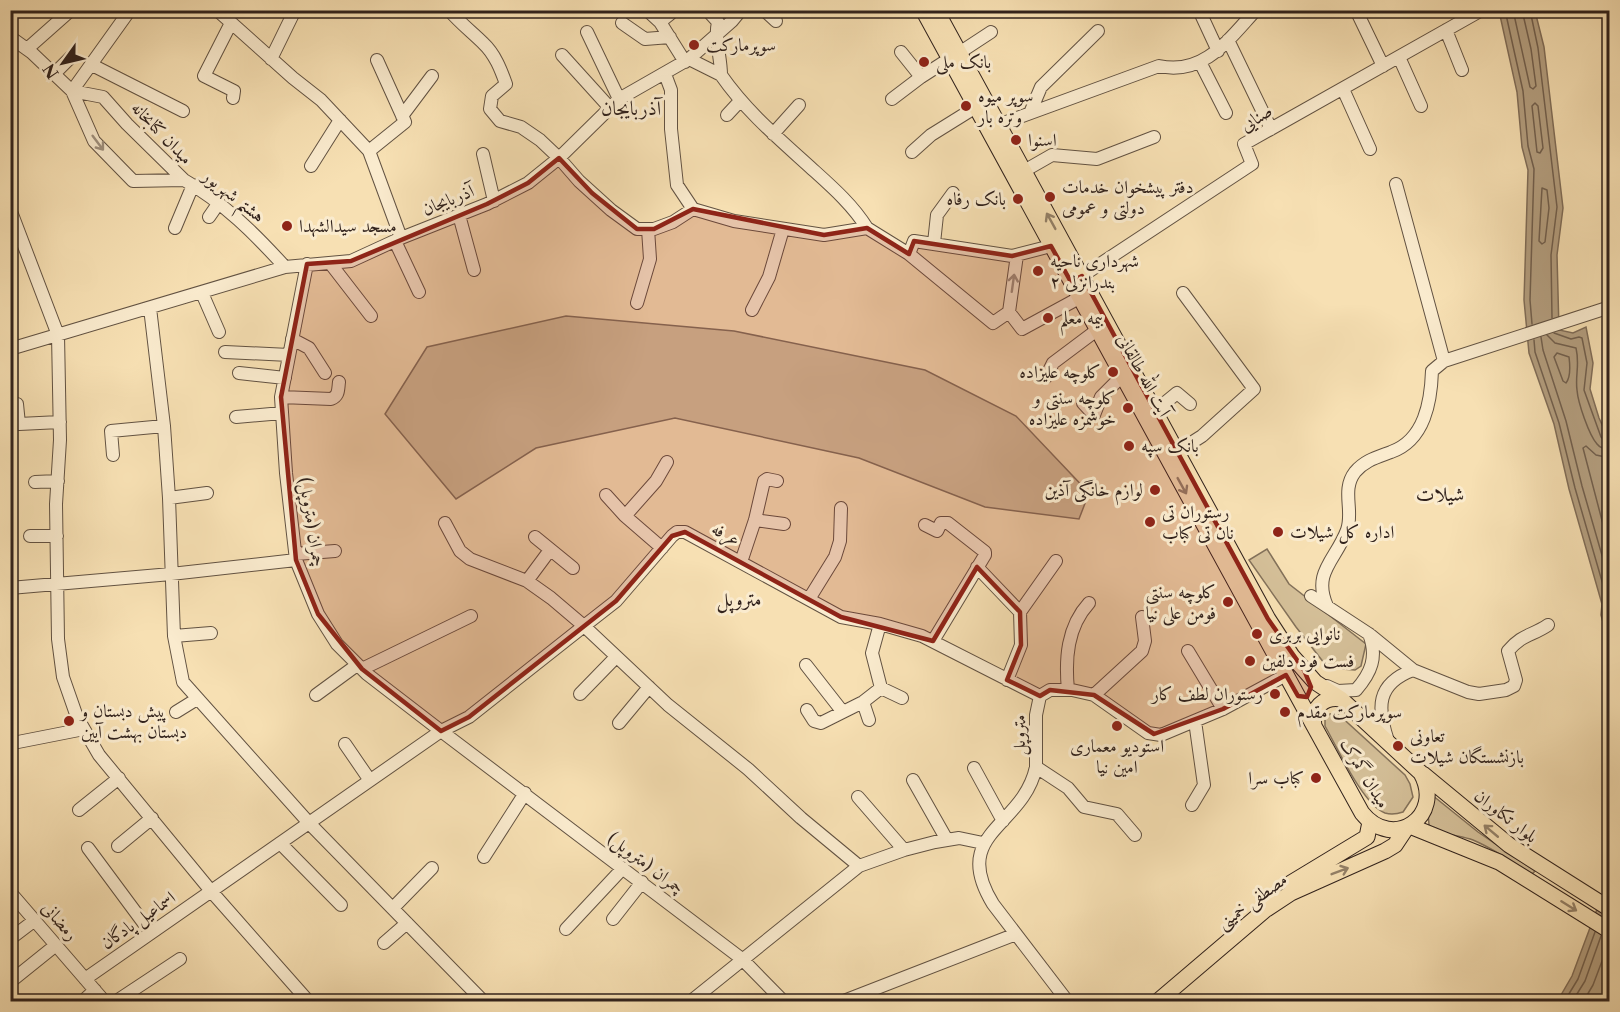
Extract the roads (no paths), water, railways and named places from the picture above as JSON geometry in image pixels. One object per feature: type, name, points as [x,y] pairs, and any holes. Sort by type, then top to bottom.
[{"type":"main road","name":"آیت الله طالقانی","points":[[923,10],[998,125],[1076,279],[1155,411],[1268,620],[1315,682],[1341,699]]},
{"type":"main road","name":"آیت الله طالقانی","points":[[936,10],[976,107],[1051,246],[1076,279],[1079,298],[1096,330],[1314,726]]},
{"type":"main road","points":[[1298,696],[1307,697],[1310,691],[1304,670]]},
{"type":"main road","points":[[1314,726],[1314,716],[1321,703],[1331,699],[1341,699]]},
{"type":"main road","name":"میدان گمرک","points":[[1341,699],[1421,773]]},
{"type":"main road","name":"میدان گمرک","points":[[1314,726],[1369,829],[1392,830],[1408,827]]},
{"type":"main road","points":[[1421,773],[1426,781],[1428,798],[1422,815],[1408,827],[1499,862],[1610,931]]},
{"type":"main road","name":"بلوار تکاوران","points":[[1421,773],[1509,845],[1610,909]]},
{"type":"main road","name":"مصطفی خمینی","points":[[1157,1002],[1265,910],[1292,893],[1395,845],[1408,827]]},
{"type":"main road","points":[[1369,829],[1379,843],[1379,850],[1375,856]]},
{"type":"main road","name":"مصطفی خمینی","points":[[1146,1002],[1271,896],[1369,829]]},
{"type":"street","points":[[27,49],[70,10]]},
{"type":"street","points":[[10,37],[27,49],[72,91],[130,10]]},
{"type":"street","points":[[217,10],[321,100],[369,151],[398,240],[420,292]]},
{"type":"street","points":[[271,59],[295,10]]},
{"type":"street","points":[[449,10],[464,27],[485,44],[499,65],[506,84],[492,96],[490,109],[500,121],[522,127],[540,140],[579,181],[622,220],[637,229],[654,229],[672,222],[693,209]]},
{"type":"street","points":[[647,10],[660,22],[687,61],[721,75],[740,101],[844,198],[867,228],[909,254],[993,323],[1009,312]]},
{"type":"street","points":[[660,22],[670,14],[667,10]]},
{"type":"street","points":[[707,10],[718,22],[715,36],[721,56],[721,75]]},
{"type":"street","name":"آذربایجان","points":[[10,349],[285,267],[351,261],[494,201],[528,183],[559,158],[615,104],[687,61],[741,10]]},
{"type":"street","points":[[764,10],[776,21]]},
{"type":"street","points":[[1199,10],[1218,51]]},
{"type":"street","points":[[998,125],[1159,66],[1175,70],[1200,62],[1218,51],[1256,10]]},
{"type":"street","points":[[1356,10],[1383,66]]},
{"type":"street","name":"صنایی","points":[[1076,279],[1252,164],[1244,144],[1480,11]]},
{"type":"street","points":[[231,23],[204,76],[234,91],[233,98]]},
{"type":"street","points":[[622,23],[645,39],[670,37]]},
{"type":"street","points":[[1446,30],[1462,70]]},
{"type":"street","points":[[1030,113],[1041,87],[1098,31]]},
{"type":"street","points":[[587,32],[615,104]]},
{"type":"street","points":[[892,99],[921,76],[991,32]]},
{"type":"street","points":[[1228,40],[1271,129]]},
{"type":"street","points":[[900,52],[921,76]]},
{"type":"street","points":[[562,55],[615,104]]},
{"type":"street","points":[[54,74],[70,57]]},
{"type":"street","points":[[1400,57],[1421,106]]},
{"type":"street","points":[[369,151],[405,122],[377,60]]},
{"type":"street","points":[[1200,62],[1226,113]]},
{"type":"street","points":[[92,65],[183,111]]},
{"type":"street","points":[[664,74],[671,90],[671,129],[677,185],[693,209],[713,216],[824,235],[867,228]]},
{"type":"street","points":[[402,116],[432,76]]},
{"type":"street","points":[[1342,89],[1370,149]]},
{"type":"street","name":"میدان کتابخانه","points":[[72,91],[94,141],[133,182],[188,183]]},
{"type":"street","name":"میدان کتابخانه","points":[[72,91],[103,97],[127,124],[188,183]]},
{"type":"street","points":[[727,115],[740,101]]},
{"type":"street","points":[[773,134],[799,105]]},
{"type":"street","points":[[912,152],[931,135],[976,107]]},
{"type":"street","points":[[311,166],[340,120]]},
{"type":"street","points":[[1023,171],[1052,155],[1096,159],[1154,137]]},
{"type":"street","points":[[483,154],[494,201]]},
{"type":"street","points":[[175,228],[188,183]]},
{"type":"street","name":"هشتم شهریور","points":[[188,183],[250,229],[285,267]]},
{"type":"street","points":[[1396,184],[1444,361]]},
{"type":"street","points":[[934,243],[937,215],[953,193]]},
{"type":"street","points":[[209,217],[218,204]]},
{"type":"street","points":[[10,209],[58,335],[60,422],[57,536],[58,639],[63,677],[77,717],[99,754],[211,891],[309,1002]]},
{"type":"street","points":[[459,215],[474,270]]},
{"type":"street","points":[[637,303],[650,259],[648,229]]},
{"type":"street","points":[[752,310],[769,278],[783,229]]},
{"type":"street","points":[[909,254],[914,241],[1017,255],[1051,246]]},
{"type":"street","points":[[1017,255],[1009,312],[1022,328],[1079,298]]},
{"type":"street","points":[[330,262],[371,316]]},
{"type":"street","name":"چمران (متروپل)","points":[[307,264],[281,397],[286,473],[296,557],[318,614],[337,644],[359,667],[441,731],[742,959],[784,1002]]},
{"type":"street","points":[[1177,453],[1202,436],[1254,389],[1183,292]]},
{"type":"street","points":[[202,293],[219,332]]},
{"type":"street","points":[[150,308],[164,426],[174,636],[183,682],[309,823],[482,1001]]},
{"type":"street","points":[[1327,606],[1321,593],[1321,581],[1347,530],[1350,480],[1358,469],[1372,458],[1390,453],[1409,441],[1428,411],[1432,370],[1444,361],[1610,308]]},
{"type":"street","points":[[1046,377],[1053,363],[1096,330]]},
{"type":"street","points":[[292,339],[309,348],[325,373]]},
{"type":"street","points":[[225,352],[289,355]]},
{"type":"street","points":[[239,373],[285,378]]},
{"type":"street","points":[[1083,403],[1094,415],[1101,397],[1122,376]]},
{"type":"street","points":[[281,397],[330,399],[338,393],[339,382]]},
{"type":"street","points":[[1155,411],[1177,393],[1190,404]]},
{"type":"street","points":[[17,404],[18,424],[60,422]]},
{"type":"street","points":[[236,417],[282,413]]},
{"type":"street","points":[[113,455],[111,431],[164,426]]},
{"type":"street","points":[[625,516],[656,481],[668,462]]},
{"type":"street","points":[[741,562],[755,520],[764,481],[767,479],[777,481]]},
{"type":"street","points":[[35,482],[58,481]]},
{"type":"street","points":[[169,498],[207,493]]},
{"type":"street","points":[[606,495],[625,516],[662,548]]},
{"type":"street","points":[[809,599],[835,557],[840,541],[841,508]]},
{"type":"street","points":[[755,520],[784,524]]},
{"type":"street","points":[[925,525],[937,531],[941,523],[948,523],[985,552],[933,641]]},
{"type":"street","points":[[445,524],[460,550],[470,559],[527,582],[551,598],[649,687],[748,769],[859,867]]},
{"type":"street","name":"عرفه","points":[[441,731],[469,717],[616,601],[677,532],[685,532],[840,616],[922,636],[1040,696]]},
{"type":"street","points":[[30,536],[57,536]]},
{"type":"street","points":[[535,537],[573,568]]},
{"type":"street","points":[[527,582],[550,550]]},
{"type":"street","points":[[10,588],[171,574],[335,551]]},
{"type":"street","points":[[1007,680],[1021,645],[1020,612],[1056,561]]},
{"type":"street","points":[[977,567],[1020,612]]},
{"type":"street","points":[[1311,596],[1369,634],[1413,670],[1468,692],[1479,694],[1506,690],[1514,686],[1516,680],[1508,651],[1525,635],[1537,633],[1548,625]]},
{"type":"street","points":[[1068,690],[1065,663],[1069,643],[1081,612],[1089,603]]},
{"type":"street","points":[[316,695],[359,667],[471,616]]},
{"type":"street","points":[[1094,695],[1142,651],[1145,641],[1142,617]]},
{"type":"street","points":[[879,624],[872,653],[881,688]]},
{"type":"street","points":[[174,636],[211,633]]},
{"type":"street","points":[[1315,682],[1338,690],[1356,690],[1365,680],[1374,661],[1369,634]]},
{"type":"street","points":[[1188,651],[1223,709]]},
{"type":"street","points":[[580,694],[616,657]]},
{"type":"street","points":[[806,664],[842,711]]},
{"type":"street","points":[[1388,743],[1380,710],[1382,696],[1393,680],[1413,670]]},
{"type":"street","name":"متروپل","points":[[983,843],[1024,798],[1036,767],[1036,714],[1040,696],[1050,690],[1068,690],[1094,695],[1148,733],[1161,735],[1223,709],[1286,675]]},
{"type":"street","points":[[619,723],[649,687]]},
{"type":"street","points":[[881,688],[902,698]]},
{"type":"street","points":[[807,710],[818,723],[821,723],[862,702],[881,688]]},
{"type":"street","points":[[176,712],[197,699]]},
{"type":"street","points":[[862,702],[869,720]]},
{"type":"street","points":[[1192,805],[1204,785],[1195,721]]},
{"type":"street","points":[[18,742],[84,729]]},
{"type":"street","points":[[211,891],[441,731]]},
{"type":"street","points":[[345,744],[369,779]]},
{"type":"street","points":[[1036,767],[1068,788],[1084,807],[1116,814],[1135,835]]},
{"type":"street","points":[[974,768],[1003,821]]},
{"type":"street","points":[[78,810],[119,778]]},
{"type":"street","points":[[913,780],[947,840]]},
{"type":"street","points":[[484,857],[525,793]]},
{"type":"street","points":[[858,797],[904,850]]},
{"type":"street","points":[[118,846],[152,818]]},
{"type":"street","points":[[690,1002],[859,867],[904,850],[959,838],[983,843],[978,866],[982,887],[1068,1002]]},
{"type":"street","points":[[280,843],[341,906]]},
{"type":"street","points":[[87,848],[151,933]]},
{"type":"street","points":[[393,908],[432,868]]},
{"type":"street","points":[[566,929],[623,868]]},
{"type":"street","points":[[613,919],[642,882]]},
{"type":"street","name":"اسماعیل پادگان","points":[[85,979],[211,891]]},
{"type":"street","name":"رمضانی","points":[[10,892],[105,1002]]},
{"type":"street","points":[[10,939],[35,920]]},
{"type":"street","points":[[384,943],[407,923]]},
{"type":"street","points":[[841,1002],[1016,934]]},
{"type":"street","points":[[10,982],[56,945]]},
{"type":"street","points":[[115,1002],[180,958]]},
{"type":"street","points":[[82,1002],[95,990]]},
{"type":"water","points":[[1499,11],[1535,11],[1544,47],[1563,208],[1557,255],[1559,330],[1573,333],[1586,327],[1593,363],[1590,389],[1609,440],[1609,645],[1601,615],[1602,604],[1569,489],[1554,424],[1529,353],[1524,300],[1528,170],[1522,147],[1517,92]]},
{"type":"water","points":[[1609,877],[1609,1001],[1557,1002],[1572,976]]},
{"type":"place","name":"سوپرمارکت","points":[[694,45]]},
{"type":"place","name":"بانک ملی","points":[[924,62]]},
{"type":"place","name":"سوپر میوه وتره بار","points":[[966,106]]},
{"type":"place","name":"اسنوا","points":[[1016,140]]},
{"type":"place","name":"دفتر پیشخوان خدمات دولتی و عمومی","points":[[1050,197]]},
{"type":"place","name":"بانک رفاه","points":[[1018,199]]},
{"type":"place","name":"مسجد سیدالشهدا","points":[[287,226]]},
{"type":"place","name":"شهرداری ناحیه ۲ بندرانزلی","points":[[1038,271]]},
{"type":"place","name":"بیمه معلم","points":[[1048,318]]},
{"type":"place","name":"کلوچه علیزاده","points":[[1113,372]]},
{"type":"place","name":"کلوچه سنتی و خوشمزه علیزاده","points":[[1128,408]]},
{"type":"place","name":"بانک سپه","points":[[1129,446]]},
{"type":"place","name":"لوازم خانگی آذین","points":[[1155,490]]},
{"type":"place","name":"رستوران تی نان تی کباب","points":[[1150,522]]},
{"type":"place","name":"اداره کل شیلات","points":[[1278,532]]},
{"type":"place","name":"کلوچه سنتی فومن علی نیا","points":[[1228,602]]},
{"type":"place","name":"نانوایی بربری","points":[[1257,634]]},
{"type":"place","name":"فست فود دلفین","points":[[1250,661]]},
{"type":"place","name":"رستوران لطف کار","points":[[1275,694]]},
{"type":"place","name":"سوپرمارکت مقدم","points":[[1285,712]]},
{"type":"place","name":"پیش دبستان و دبستان بهشت آیین","points":[[69,721]]},
{"type":"place","name":"استودیو معماری امین نیا","points":[[1117,726]]},
{"type":"place","name":"تعاونی بازنشستگان شیلات","points":[[1398,746]]},
{"type":"place","name":"کباب سرا","points":[[1316,778]]},
{"type":"district","name":"آذربایجان","points":[[631,108]]},
{"type":"district","name":"شیلات","points":[[1440,494]]},
{"type":"district","name":"متروپل","points":[[739,599]]}]
